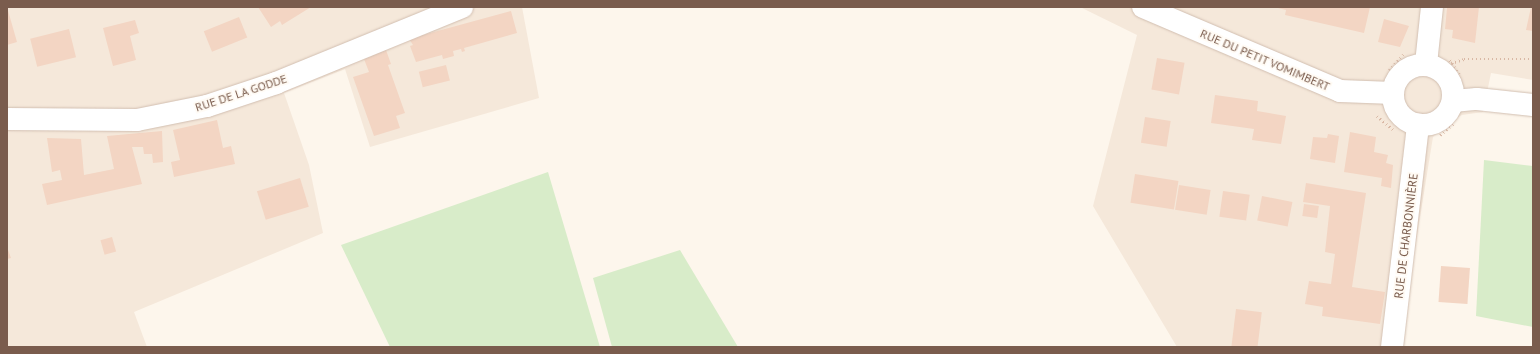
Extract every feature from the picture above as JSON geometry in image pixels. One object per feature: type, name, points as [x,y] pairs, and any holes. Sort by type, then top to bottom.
[{"type":"street","name":"RUE DE LA GODDE","points":[[7,118],[137,120],[207,106],[276,83],[462,7]]},
{"type":"street","name":"RUE DU PETIT VOMIMBERT","points":[[1143,7],[1340,91],[1393,93]]},
{"type":"street","points":[[1426,64],[1432,7]]},
{"type":"street","points":[[1457,110],[1453,91],[1447,77],[1436,67],[1426,64],[1407,69],[1395,84],[1393,93],[1399,114],[1409,122],[1418,125],[1436,122],[1449,110],[1457,110],[1484,99],[1533,105]]},
{"type":"street","name":"RUE DE CHARBONNIÈRE","points":[[1392,347],[1418,125]]},
{"type":"path","points":[[1448,57],[1459,76],[1467,79]]},
{"type":"path","points":[[1451,63],[1464,59],[1533,59]]},
{"type":"path","points":[[1437,138],[1457,110]]},
{"type":"path","points":[[1374,115],[1388,124],[1398,135]]},
{"type":"shaded area","points":[[7,7],[522,7],[539,98],[370,147],[345,69],[284,93],[309,165],[323,233],[134,312],[147,347],[7,347]]},
{"type":"shaded area","points":[[1080,7],[1533,7],[1533,80],[1491,73],[1483,112],[1462,115],[1445,124],[1433,137],[1399,347],[1177,347],[1093,206],[1137,35]]},
{"type":"green space","points":[[1484,160],[1533,166],[1533,327],[1476,316]]},
{"type":"green space","points":[[548,172],[600,347],[390,347],[341,245]]},
{"type":"green space","points":[[680,250],[738,347],[612,347],[593,278]]},
{"type":"building","points":[[7,7],[17,42],[7,45]]},
{"type":"building","points":[[258,7],[311,7],[282,25],[280,21],[271,27]]},
{"type":"building","points":[[1274,7],[1370,7],[1364,33],[1285,15],[1286,10]]},
{"type":"building","points":[[1479,7],[1475,43],[1452,38],[1453,30],[1445,29],[1447,8]]},
{"type":"building","points":[[1531,7],[1533,7],[1533,31],[1526,30]]},
{"type":"building","points":[[511,11],[517,33],[464,48],[465,51],[462,52],[461,49],[453,51],[454,56],[443,59],[442,55],[416,62],[410,46],[413,45],[408,37],[420,30],[423,35]]},
{"type":"building","points":[[239,17],[247,37],[212,52],[204,31]]},
{"type":"building","points":[[1384,19],[1409,26],[1400,47],[1378,42]]},
{"type":"building","points":[[135,20],[139,33],[130,36],[136,60],[113,66],[103,28]]},
{"type":"building","points":[[69,29],[76,57],[37,67],[30,39]]},
{"type":"building","points":[[386,50],[391,64],[388,65],[405,113],[396,116],[400,128],[374,136],[353,77],[369,72],[364,59]]},
{"type":"building","points":[[1157,58],[1185,63],[1179,94],[1151,90]]},
{"type":"building","points":[[446,65],[450,81],[423,87],[419,72]]},
{"type":"building","points":[[1215,95],[1258,101],[1257,111],[1286,116],[1281,144],[1252,140],[1254,129],[1211,123]]},
{"type":"building","points":[[1145,117],[1171,121],[1167,147],[1141,143]]},
{"type":"building","points":[[217,120],[223,148],[231,146],[235,164],[174,177],[171,162],[180,160],[173,130]]},
{"type":"building","points":[[162,131],[163,162],[153,163],[152,154],[144,154],[143,147],[132,147],[142,184],[47,205],[42,184],[62,180],[60,170],[52,172],[47,138],[81,139],[84,175],[114,169],[107,136]]},
{"type":"building","points":[[1350,132],[1376,137],[1374,152],[1388,155],[1386,163],[1393,165],[1391,188],[1381,186],[1382,178],[1344,172]]},
{"type":"building","points":[[1328,134],[1339,136],[1335,163],[1310,159],[1313,137],[1327,138]]},
{"type":"building","points":[[1135,174],[1178,181],[1174,210],[1130,203]]},
{"type":"building","points":[[300,178],[309,207],[266,220],[257,191]]},
{"type":"building","points":[[1306,183],[1366,193],[1352,287],[1385,292],[1380,324],[1322,316],[1323,307],[1305,304],[1309,281],[1331,284],[1335,254],[1325,252],[1330,206],[1303,202]]},
{"type":"building","points":[[1179,185],[1211,190],[1207,215],[1175,210]]},
{"type":"building","points":[[1223,191],[1250,195],[1246,221],[1219,217]]},
{"type":"building","points":[[1262,196],[1292,202],[1288,226],[1257,221]]},
{"type":"building","points":[[1304,204],[1319,206],[1317,218],[1302,216]]},
{"type":"building","points":[[112,237],[116,251],[105,255],[100,240]]},
{"type":"building","points":[[7,247],[11,258],[7,259]]},
{"type":"building","points":[[1441,266],[1470,268],[1467,304],[1438,302]]},
{"type":"building","points":[[1236,309],[1262,312],[1258,347],[1231,347]]}]
